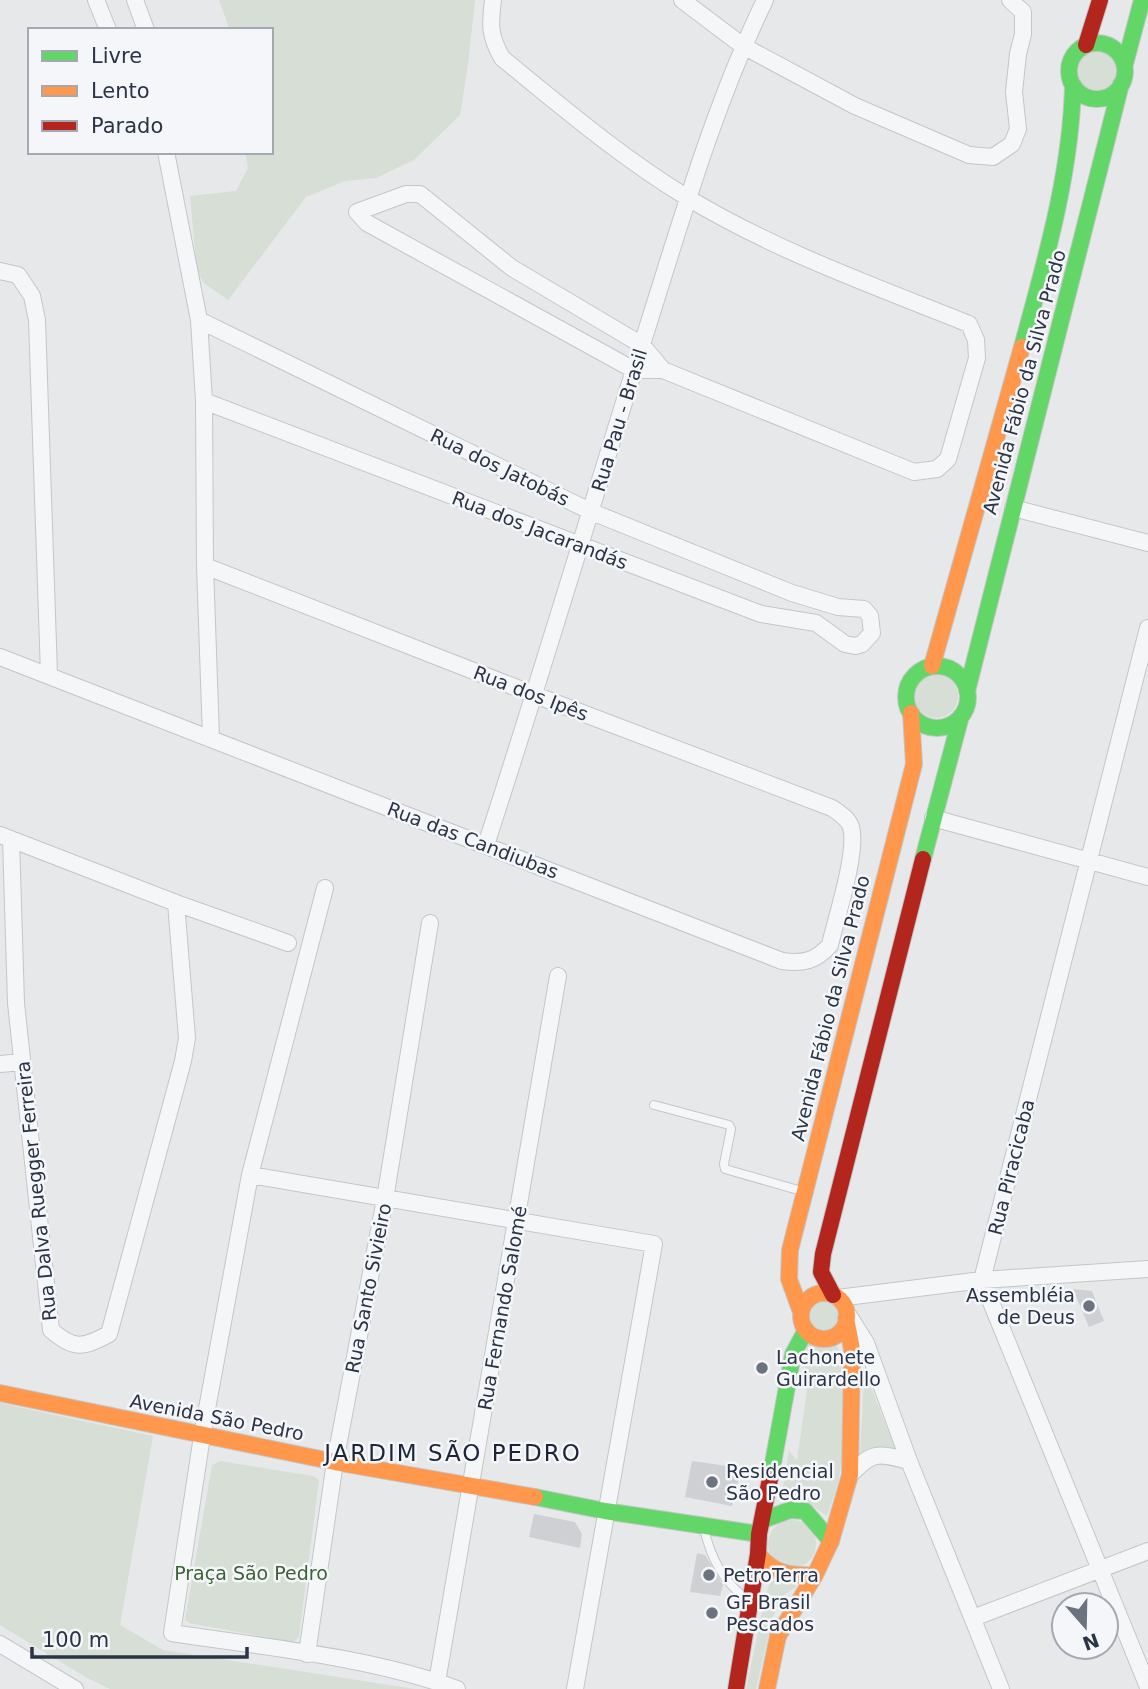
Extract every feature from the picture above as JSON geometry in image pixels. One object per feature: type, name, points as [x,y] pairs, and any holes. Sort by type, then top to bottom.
[{"type":"main road","points":[[1086,45],[1100,0]]},
{"type":"main road","points":[[1125,64],[1121,56],[1108,45],[1099,42],[1086,45],[1076,52],[1069,68],[1073,85],[1078,92],[1094,99],[1111,95],[1121,84],[1125,73],[1142,0]]},
{"type":"main road","name":"Avenida Fábio da Silva Prado","points":[[967,691],[1121,84]]},
{"type":"main road","name":"Avenida Fábio da Silva Prado","points":[[932,666],[995,449],[1047,255],[1072,128],[1073,85]]},
{"type":"main road","points":[[767,1689],[778,1636],[815,1575],[831,1541],[849,1475],[852,1350],[841,1306],[821,1272],[823,1254],[933,818],[961,716],[967,704],[967,691],[957,673],[942,666],[932,666],[915,676],[909,684],[907,704],[917,720],[935,728],[951,724],[961,716]]},
{"type":"main road","name":"Avenida Fábio da Silva Prado","points":[[801,1312],[789,1279],[790,1250],[914,764],[911,713]]},
{"type":"main road","points":[[827,1293],[841,1306],[840,1332],[826,1338],[818,1338],[802,1324],[801,1312],[807,1300],[813,1296],[827,1293]]},
{"type":"main road","points":[[736,1689],[761,1527],[793,1354],[806,1330]]},
{"type":"main road","name":"Avenida São Pedro","points":[[0,1393],[335,1462],[605,1511],[703,1525],[761,1527]]},
{"type":"main road","points":[[761,1527],[790,1510],[805,1511],[831,1541]]},
{"type":"main road","points":[[758,1554],[768,1568],[784,1575],[815,1575]]},
{"type":"street","points":[[96,0],[107,28]]},
{"type":"street","points":[[135,0],[145,28]]},
{"type":"street","points":[[493,0],[490,29],[493,43],[502,58],[592,132],[688,198],[801,257],[969,324],[976,340],[977,358],[948,460],[937,469],[914,472],[663,370],[634,370],[367,223],[356,212],[406,194],[420,194],[512,268],[642,345],[663,370]]},
{"type":"street","points":[[682,0],[743,46],[855,106],[969,155],[993,156],[1012,144],[1018,129],[1014,92],[1023,34],[1023,12],[1010,0]]},
{"type":"street","name":"Rua Pau - Brasil","points":[[486,845],[688,198],[743,46],[765,0]]},
{"type":"street","points":[[166,154],[199,320],[204,401],[205,566],[211,738]]},
{"type":"street","points":[[0,271],[18,275],[32,296],[37,320],[49,674]]},
{"type":"street","name":"Rua dos Jatobás","points":[[199,320],[592,512],[792,593],[838,607],[864,610],[870,616],[872,633]]},
{"type":"street","name":"Rua dos Jacarandás","points":[[204,401],[761,614],[816,623],[845,644],[862,644],[872,633]]},
{"type":"street","points":[[1013,508],[1148,543]]},
{"type":"street","name":"Rua dos Ipês","points":[[205,566],[832,808],[844,816],[851,826]]},
{"type":"street","name":"Rua Piracicaba","points":[[982,1280],[1148,628]]},
{"type":"street","name":"Rua das Candiubas","points":[[0,657],[782,961],[807,962],[820,956],[830,945],[852,850],[851,826]]},
{"type":"street","points":[[933,818],[1148,877]]},
{"type":"street","points":[[5,837],[176,904],[288,943]]},
{"type":"street","name":"Rua Dalva Ruegger Ferreira","points":[[5,837],[16,1003],[51,1330],[64,1341],[88,1345],[109,1334],[183,1061],[187,1038],[176,904]]},
{"type":"street","points":[[326,888],[250,1175],[202,1436],[172,1633],[419,1675],[457,1689]]},
{"type":"street","name":"Rua Santo Sivieiro","points":[[307,1654],[335,1462],[385,1199],[430,923]]},
{"type":"street","name":"Rua Fernando Salomé","points":[[437,1682],[558,976]]},
{"type":"street","points":[[0,1064],[22,1062]]},
{"type":"street","points":[[250,1175],[654,1244],[575,1689]]},
{"type":"street","points":[[1001,1689],[909,1461],[866,1343],[841,1306],[982,1280],[1148,1269]]},
{"type":"street","points":[[982,1280],[1148,1687]]},
{"type":"street","points":[[849,1475],[865,1458],[885,1455],[909,1461]]},
{"type":"street","points":[[973,1618],[1148,1552]]},
{"type":"street","points":[[0,1644],[75,1689]]},
{"type":"lane","points":[[654,1105],[729,1125],[731,1129],[725,1169],[805,1192]]},
{"type":"lane","points":[[703,1525],[709,1550],[729,1583],[751,1602]]},
{"type":"green space","points":[[219,0],[475,0],[460,115],[414,160],[376,178],[345,181],[306,197],[228,300],[204,283],[197,271],[190,196],[236,191],[248,168],[245,154],[273,154],[273,28],[229,28]]},
{"type":"green space","points":[[1097,49],[1112,56],[1119,71],[1112,86],[1097,93],[1082,86],[1075,71],[1082,56]]},
{"type":"green space","points":[[936,674],[951,681],[958,696],[951,711],[936,718],[921,711],[914,696],[921,681]]},
{"type":"green space","points":[[823,1301],[833,1306],[838,1316],[833,1326],[823,1331],[813,1326],[808,1316],[813,1306]]},
{"type":"green space","points":[[835,1342],[845,1390],[844,1429],[839,1479],[827,1516],[806,1501],[781,1499],[789,1451],[797,1460],[807,1391],[801,1379],[808,1344],[823,1345]]},
{"type":"green space","points":[[868,1380],[895,1448],[874,1448],[860,1453],[864,1381]]},
{"type":"green space","points":[[0,1403],[153,1436],[120,1625],[163,1650],[415,1689],[110,1689],[0,1625]]},
{"type":"green space","name":"Praça São Pedro","points":[[220,1461],[313,1476],[319,1480],[299,1637],[293,1642],[189,1623],[185,1620],[212,1465]]},
{"type":"green space","points":[[792,1520],[809,1527],[816,1544],[809,1561],[792,1568],[775,1561],[768,1544],[775,1527]]},
{"type":"green space","points":[[771,1580],[793,1582],[796,1587],[781,1597],[773,1617],[756,1689],[746,1689],[766,1594]]},
{"type":"building","name":"Assembléia de Deus","points":[[1073,1289],[1092,1291],[1104,1321],[1089,1327]]},
{"type":"building","name":"Residencial São Pedro","points":[[692,1461],[741,1468],[732,1506],[685,1497]]},
{"type":"building","points":[[534,1514],[575,1522],[582,1534],[580,1548],[529,1537]]},
{"type":"building","name":"PetroTerra","points":[[697,1553],[705,1555],[723,1585],[720,1596],[690,1592]]},
{"type":"traffic: fast","points":[[1125,64],[1142,0]]},
{"type":"traffic: fast","points":[[1097,43],[1108,45],[1117,51],[1123,60],[1125,71],[1123,82],[1117,91],[1108,97],[1097,99],[1086,97],[1077,91],[1071,82],[1069,71],[1071,60],[1077,51],[1086,45],[1097,43]]},
{"type":"traffic: fast","points":[[967,691],[1121,84]]},
{"type":"traffic: fast","points":[[1022,347],[1062,185],[1073,85]]},
{"type":"traffic: fast","points":[[937,666],[959,675],[968,697],[959,719],[937,728],[915,719],[906,697],[915,675],[937,666]]},
{"type":"traffic: fast","points":[[923,859],[961,716]]},
{"type":"traffic: fast","points":[[771,1474],[793,1354],[806,1330]]},
{"type":"traffic: fast","points":[[535,1497],[605,1511],[759,1534]]},
{"type":"traffic: fast","points":[[763,1520],[790,1510],[805,1511],[831,1541]]},
{"type":"traffic: slow","points":[[932,666],[1022,347]]},
{"type":"traffic: slow","points":[[801,1312],[789,1279],[790,1250],[914,764],[911,713]]},
{"type":"traffic: slow","points":[[824,1293],[840,1300],[847,1316],[840,1332],[824,1339],[808,1332],[801,1316],[808,1300],[824,1293]]},
{"type":"traffic: slow","points":[[767,1689],[778,1636],[815,1575],[831,1541],[850,1475],[852,1350],[846,1318]]},
{"type":"traffic: slow","points":[[0,1393],[335,1462],[535,1497]]},
{"type":"traffic: slow","points":[[758,1554],[776,1570],[798,1575],[815,1575]]},
{"type":"traffic: jam","points":[[1086,45],[1100,0]]},
{"type":"traffic: jam","points":[[833,1295],[821,1272],[823,1254],[923,859]]},
{"type":"traffic: jam","points":[[736,1689],[759,1534],[771,1474]]},
{"type":"place","name":"Assembléia de Deus","points":[[1089,1306]]},
{"type":"place","name":"Lachonete Guirardello","points":[[762,1368]]},
{"type":"place","name":"Residencial São Pedro","points":[[712,1482]]},
{"type":"place","name":"PetroTerra","points":[[709,1575]]},
{"type":"place","name":"GF Brasil Pescados","points":[[712,1613]]},
{"type":"district","name":"JARDIM SÃO PEDRO","points":[[453,1453]]}]
